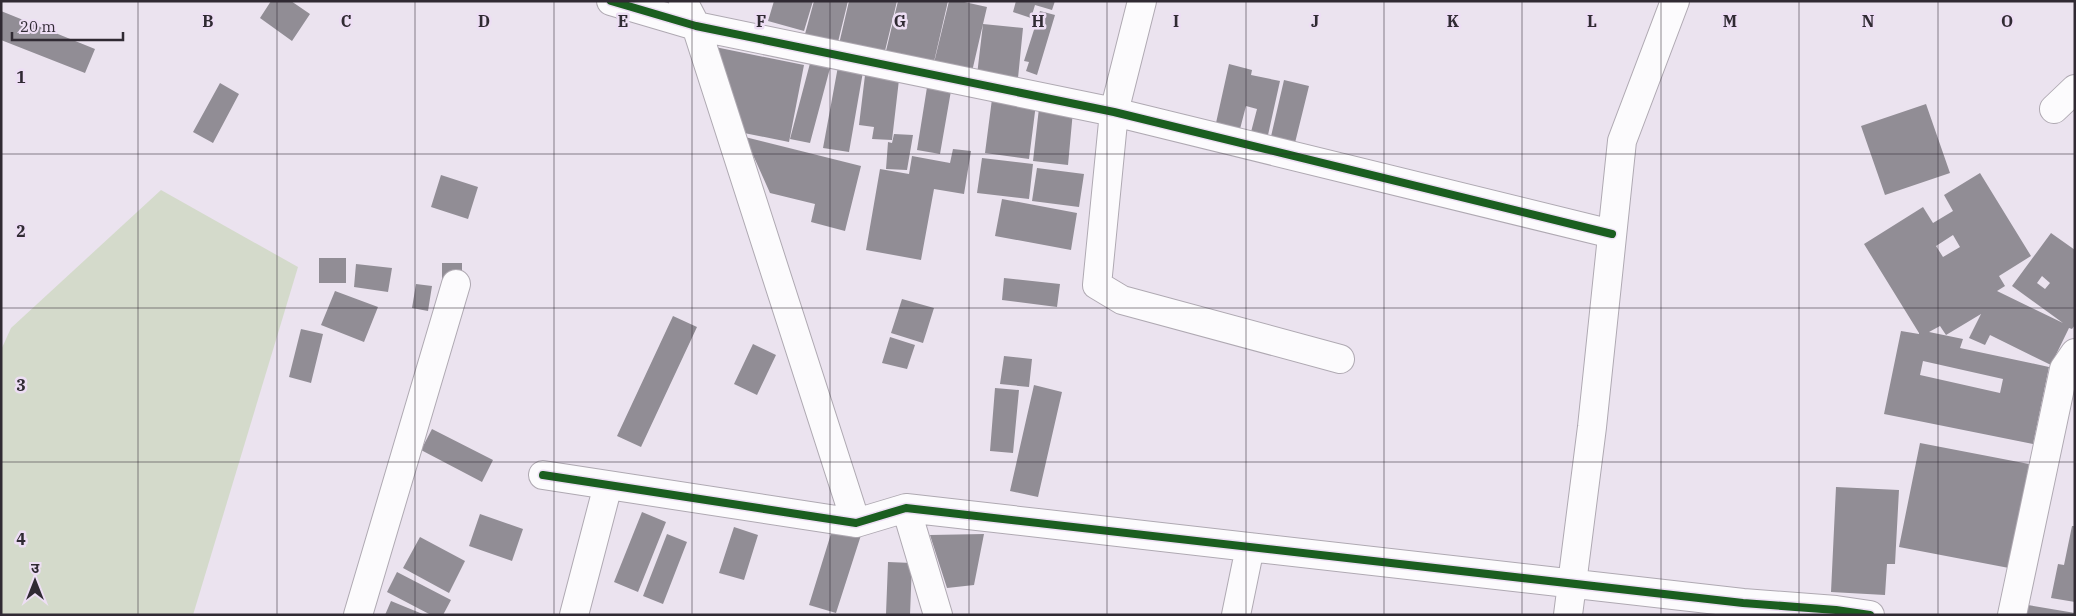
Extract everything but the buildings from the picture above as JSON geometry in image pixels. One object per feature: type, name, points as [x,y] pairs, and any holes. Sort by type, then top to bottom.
[{"type":"street","points":[[611,1],[696,26],[1114,112],[1612,234]]},
{"type":"street","points":[[682,1],[696,26],[856,522]]},
{"type":"street","points":[[1142,1],[1114,112],[1098,285],[1122,300],[1340,360]]},
{"type":"street","points":[[1568,615],[1592,427],[1622,141],[1674,1]]},
{"type":"street","points":[[2054,109],[2075,89]]},
{"type":"street","points":[[358,615],[456,284]]},
{"type":"street","points":[[2012,615],[2064,369],[2075,353]]},
{"type":"street","points":[[542,475],[856,522],[906,508],[1571,584],[1742,609],[1870,615]]},
{"type":"street","points":[[574,615],[608,485]]},
{"type":"street","points":[[906,508],[938,615]]},
{"type":"street","points":[[1236,615],[1250,547]]},
{"type":"green space","points":[[161,190],[298,267],[193,615],[1,615],[1,350],[11,328]]},
{"type":"cycle path","points":[[611,1],[696,26],[1114,112],[1612,234]]},
{"type":"cycle path","points":[[543,475],[856,523],[906,508],[1743,603],[1836,610],[1870,615]]}]
